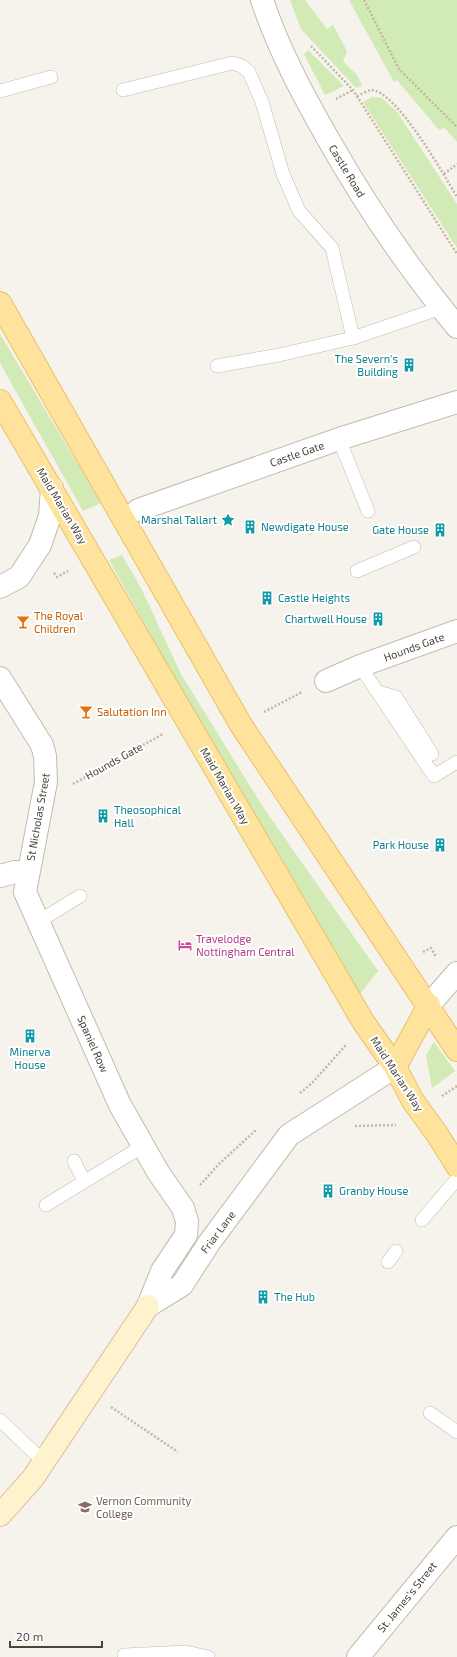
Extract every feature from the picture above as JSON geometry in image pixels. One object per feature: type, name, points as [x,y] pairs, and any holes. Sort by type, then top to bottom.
[{"type":"main road","points":[[0,303],[241,725],[457,1050]]},
{"type":"main road","name":"Maid Marian Way","points":[[0,401],[364,1023],[395,1067],[413,1101],[437,1134],[457,1166]]},
{"type":"main road","name":"Friar Lane","points":[[395,1067],[429,1006]]},
{"type":"street","name":"Castle Road","points":[[262,0],[281,49],[312,111],[353,183],[406,262],[449,318]]},
{"type":"street","name":"Castle Gate","points":[[138,510],[339,439],[457,402]]},
{"type":"street","points":[[0,587],[19,577],[40,545],[50,516],[52,488]]},
{"type":"street","name":"Hounds Gate","points":[[326,681],[360,666],[457,631]]},
{"type":"street","name":"St Nicholas Street","points":[[0,678],[42,746],[45,756],[46,782],[28,872]]},
{"type":"street","points":[[0,876],[15,872],[28,872]]},
{"type":"street","name":"Spaniel Row","points":[[28,872],[25,892],[120,1105],[143,1146],[183,1208],[187,1221],[186,1236],[162,1271],[148,1306]]},
{"type":"street","name":"Friar Lane","points":[[429,1006],[457,973]]},
{"type":"street","name":"Friar Lane","points":[[0,1515],[24,1488],[44,1462],[148,1306],[182,1285],[209,1243],[289,1135],[395,1067]]},
{"type":"street","name":"Spaniel Row","points":[[183,1208],[202,1223],[211,1222],[231,1215]]},
{"type":"street","name":"St. James's Street","points":[[365,1649],[457,1537]]},
{"type":"lane","points":[[123,90],[232,63],[242,66],[249,72],[262,102],[283,174],[299,211],[332,248],[353,338]]},
{"type":"lane","points":[[0,91],[51,77]]},
{"type":"lane","points":[[217,366],[279,355],[449,318]]},
{"type":"lane","points":[[339,439],[368,511]]},
{"type":"lane","points":[[357,571],[384,555],[414,547]]},
{"type":"lane","points":[[360,666],[434,776],[457,762]]},
{"type":"lane","points":[[378,692],[396,697],[432,754]]},
{"type":"lane","points":[[38,922],[80,896]]},
{"type":"lane","points":[[46,1205],[143,1146]]},
{"type":"lane","points":[[74,1161],[84,1181]]},
{"type":"lane","points":[[422,1220],[457,1179]]},
{"type":"lane","points":[[388,1262],[396,1251]]},
{"type":"lane","points":[[430,1413],[457,1432]]},
{"type":"lane","points":[[0,1420],[44,1462]]},
{"type":"lane","points":[[124,1655],[186,1652],[208,1657]]},
{"type":"path","points":[[364,0],[399,69],[457,127]]},
{"type":"path","points":[[308,43],[353,90],[457,254]]},
{"type":"path","points":[[356,96],[370,90],[380,93],[400,110],[444,174],[457,197]]},
{"type":"path","points":[[444,174],[457,164]]},
{"type":"path","name":"Hounds Gate","points":[[41,802],[187,721]]},
{"type":"path","points":[[294,1098],[312,1083]]},
{"type":"path","points":[[183,1208],[196,1189],[219,1164],[258,1129]]},
{"type":"path","points":[[89,1393],[178,1452]]},
{"type":"green space","points":[[290,0],[305,0],[327,29],[333,25],[347,51],[343,61],[357,75],[362,86],[356,88],[301,29]]},
{"type":"green space","points":[[349,0],[457,0],[457,142],[445,128],[439,130],[397,80],[394,82]]},
{"type":"green space","points":[[309,50],[344,86],[325,95],[304,54]]},
{"type":"green space","points":[[372,97],[382,98],[397,112],[457,204],[457,248],[363,102]]},
{"type":"green space","points":[[0,334],[101,503],[83,511],[0,363]]},
{"type":"green space","points":[[122,555],[142,590],[181,674],[263,807],[378,971],[360,994],[282,859],[208,738],[109,560]]},
{"type":"green space","points":[[434,1042],[455,1071],[432,1088],[426,1055]]},
{"type":"place","name":"The Severn's Building","points":[[409,365]]},
{"type":"place","name":"Marshal Tallart","points":[[228,520]]},
{"type":"place","name":"Newdigate House","points":[[250,527]]},
{"type":"place","name":"Gate House","points":[[440,530]]},
{"type":"place","name":"Castle Heights","points":[[267,598]]},
{"type":"place","name":"Chartwell House","points":[[378,619]]},
{"type":"place","name":"The Royal Children","points":[[23,622]]},
{"type":"place","name":"Salutation Inn","points":[[86,712]]},
{"type":"place","name":"Theosophical Hall","points":[[103,816]]},
{"type":"place","name":"Park House","points":[[440,845]]},
{"type":"place","name":"Travelodge Nottingham Central","points":[[185,945]]},
{"type":"place","name":"Minerva House","points":[[30,1036]]},
{"type":"place","name":"Granby House","points":[[328,1191]]},
{"type":"place","name":"The Hub","points":[[263,1297]]},
{"type":"place","name":"Vernon Community College","points":[[85,1507]]}]
